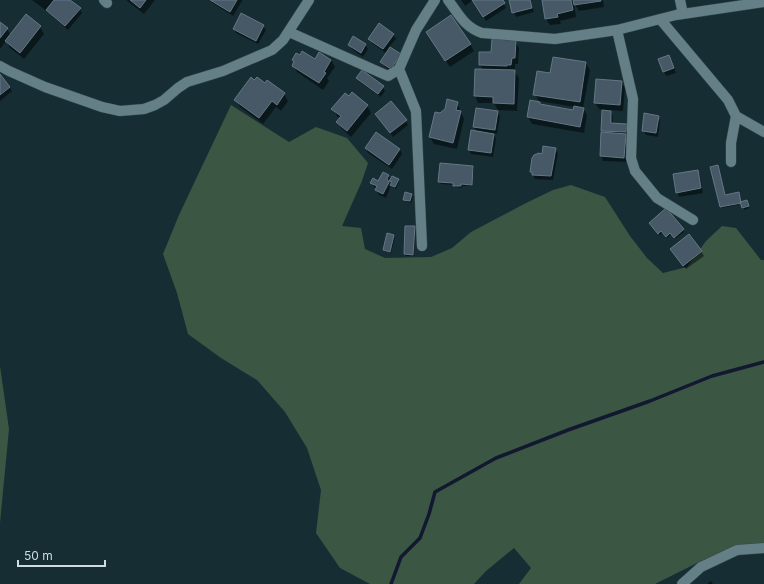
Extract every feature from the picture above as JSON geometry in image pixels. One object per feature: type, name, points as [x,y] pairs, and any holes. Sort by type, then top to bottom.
[{"type":"street","points":[[0,66],[57,92],[111,109],[129,111],[144,109],[164,100],[187,82],[227,69],[272,50],[289,32],[309,0]]},
{"type":"street","points":[[289,32],[388,76],[399,69],[416,30],[434,0]]},
{"type":"street","points":[[448,0],[468,26],[482,32],[555,39],[617,30],[683,14],[735,5],[764,2]]},
{"type":"street","points":[[680,0],[683,14]]},
{"type":"street","points":[[660,19],[728,100],[736,116],[764,132]]},
{"type":"street","points":[[617,30],[633,99],[632,158],[635,171],[656,198],[693,220]]},
{"type":"street","points":[[399,69],[416,111],[422,246]]},
{"type":"street","points":[[731,162],[731,143],[736,116]]},
{"type":"street","points":[[682,584],[701,567],[737,550],[764,548]]},
{"type":"green space","points":[[231,105],[289,142],[316,127],[347,138],[368,163],[362,181],[342,226],[361,228],[365,249],[385,258],[431,257],[452,248],[471,232],[526,203],[553,190],[571,185],[605,197],[630,236],[647,258],[663,273],[687,267],[706,241],[722,226],[736,228],[761,260],[764,260],[764,546],[705,559],[655,584],[519,584],[531,568],[514,548],[486,571],[474,584],[370,584],[340,568],[316,533],[321,490],[307,448],[285,412],[257,380],[221,358],[188,334],[177,293],[163,254],[179,215]]},
{"type":"green space","points":[[0,366],[9,429],[0,523]]},
{"type":"building","points":[[54,0],[70,0],[81,8],[65,26],[46,10]]},
{"type":"building","points":[[130,0],[146,0],[140,8]]},
{"type":"building","points":[[210,0],[237,0],[230,12]]},
{"type":"building","points":[[472,0],[503,0],[505,3],[483,17]]},
{"type":"building","points":[[509,0],[530,0],[532,8],[512,13]]},
{"type":"building","points":[[542,0],[571,0],[573,10],[557,14],[558,17],[545,19]]},
{"type":"building","points":[[573,0],[601,0],[601,1],[574,5]]},
{"type":"building","points":[[241,13],[264,25],[256,41],[233,29]]},
{"type":"building","points":[[26,14],[41,26],[20,53],[5,41]]},
{"type":"building","points":[[451,15],[471,44],[445,61],[426,32]]},
{"type":"building","points":[[0,22],[8,28],[0,38]]},
{"type":"building","points":[[379,23],[394,34],[383,49],[368,39]]},
{"type":"building","points":[[353,36],[366,44],[361,53],[348,45]]},
{"type":"building","points":[[492,39],[516,40],[515,58],[512,58],[511,65],[479,65],[479,52],[491,52]]},
{"type":"building","points":[[390,47],[401,54],[391,69],[380,62]]},
{"type":"building","points":[[302,51],[315,59],[319,52],[331,60],[324,72],[326,73],[319,83],[292,66],[294,61],[292,60],[296,53],[300,55]]},
{"type":"building","points":[[669,55],[674,68],[663,72],[658,59]]},
{"type":"building","points":[[553,57],[586,62],[580,102],[533,95],[537,71],[550,73]]},
{"type":"building","points":[[475,69],[515,70],[514,104],[493,103],[493,97],[474,96]]},
{"type":"building","points":[[362,70],[384,86],[378,94],[356,78]]},
{"type":"building","points":[[0,74],[10,87],[0,95]]},
{"type":"building","points":[[251,77],[254,80],[257,77],[265,83],[267,80],[285,93],[277,105],[272,101],[259,118],[234,100]]},
{"type":"building","points":[[596,79],[622,81],[620,105],[594,103]]},
{"type":"building","points":[[352,92],[368,105],[347,131],[336,122],[341,116],[331,109],[345,93],[349,96]]},
{"type":"building","points":[[447,99],[458,102],[456,110],[461,111],[453,143],[429,137],[435,112],[440,113],[445,109]]},
{"type":"building","points":[[530,100],[540,102],[540,104],[573,110],[574,106],[584,108],[580,127],[527,117]]},
{"type":"building","points":[[391,101],[407,120],[390,133],[375,114]]},
{"type":"building","points":[[476,108],[498,111],[495,130],[473,127]]},
{"type":"building","points":[[602,110],[611,111],[611,123],[627,124],[626,132],[601,131]]},
{"type":"building","points":[[644,113],[659,116],[656,133],[642,131]]},
{"type":"building","points":[[471,130],[494,134],[491,153],[468,150]]},
{"type":"building","points":[[376,132],[400,149],[389,165],[365,148]]},
{"type":"building","points":[[601,132],[626,134],[624,158],[600,156]]},
{"type":"building","points":[[543,146],[556,148],[551,176],[532,175],[532,172],[530,172],[532,158],[534,155],[539,153],[542,154]]},
{"type":"building","points":[[440,163],[473,166],[472,185],[461,184],[461,186],[453,186],[453,183],[438,182]]},
{"type":"building","points":[[718,165],[725,195],[739,192],[741,203],[720,207],[710,167]]},
{"type":"building","points":[[698,170],[701,188],[676,193],[673,174]]},
{"type":"building","points":[[383,172],[389,175],[387,179],[389,182],[383,194],[375,190],[377,186],[370,183],[373,178],[378,181]]},
{"type":"building","points":[[392,176],[399,179],[395,187],[390,185],[392,182],[389,181]]},
{"type":"building","points":[[405,192],[412,194],[410,201],[403,200]]},
{"type":"building","points":[[747,200],[749,206],[742,208],[740,202]]},
{"type":"building","points":[[666,208],[684,229],[674,238],[670,233],[666,237],[661,231],[658,234],[649,223]]},
{"type":"building","points":[[405,226],[415,226],[413,255],[404,254]]},
{"type":"building","points":[[387,233],[394,235],[390,252],[383,250]]},
{"type":"building","points":[[689,234],[702,251],[683,266],[670,249]]},
{"type":"waterway","points":[[391,584],[401,557],[420,538],[435,492],[496,458],[568,430],[650,401],[712,376],[764,362]]}]
